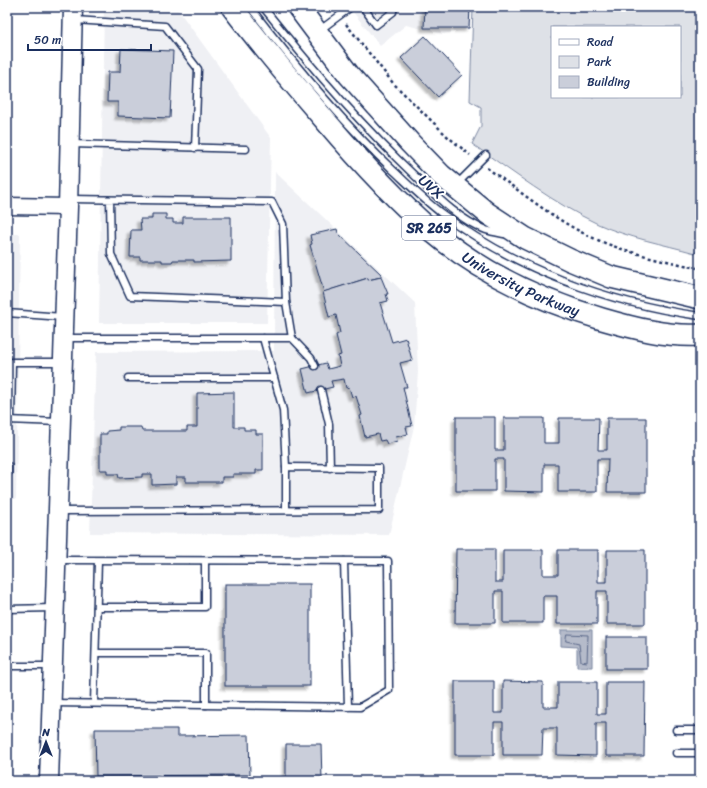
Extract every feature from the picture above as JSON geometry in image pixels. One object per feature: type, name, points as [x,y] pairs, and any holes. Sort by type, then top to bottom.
[{"type":"main road","name":"University Parkway","points":[[232,7],[315,109],[386,189],[434,234],[459,252],[513,284],[551,301],[592,316],[624,325],[660,332],[700,335]]},
{"type":"main road","name":"SR 265","points":[[298,7],[349,75],[410,143],[441,175],[487,213],[526,238],[570,260],[611,276],[700,298]]},
{"type":"main road","points":[[49,781],[73,14]]},
{"type":"street","points":[[7,206],[68,203]]},
{"type":"lane","name":"UVX","points":[[250,7],[321,94],[376,154],[440,212],[462,228],[509,255],[564,281],[622,300],[700,316]]},
{"type":"lane","points":[[263,7],[347,108],[387,150],[427,187],[464,218],[487,230],[526,238]]},
{"type":"lane","points":[[317,33],[351,7]]},
{"type":"lane","points":[[363,7],[376,25],[394,12],[394,7]]},
{"type":"lane","points":[[73,14],[165,26],[198,69],[195,148]]},
{"type":"lane","points":[[69,144],[246,149]]},
{"type":"lane","points":[[455,186],[486,155]]},
{"type":"lane","points":[[68,203],[110,200],[272,202],[283,224],[286,302],[292,338],[311,358],[315,366]]},
{"type":"lane","points":[[110,200],[111,254],[130,296],[286,302]]},
{"type":"lane","points":[[7,313],[63,317]]},
{"type":"lane","points":[[63,338],[292,338]]},
{"type":"lane","points":[[263,338],[283,410],[286,467],[286,510]]},
{"type":"lane","points":[[60,422],[9,420],[12,362],[62,362]]},
{"type":"lane","points":[[128,378],[274,378]]},
{"type":"lane","points":[[321,390],[329,424],[330,468]]},
{"type":"lane","points":[[57,511],[379,510],[379,468],[286,467]]},
{"type":"lane","points":[[51,703],[360,707],[389,690],[388,561],[56,560]]},
{"type":"lane","points":[[94,703],[98,561]]},
{"type":"lane","points":[[97,607],[205,607],[205,561]]},
{"type":"lane","points":[[344,561],[348,707]]},
{"type":"lane","points":[[7,609],[54,608]]},
{"type":"lane","points":[[96,653],[206,653],[206,705]]},
{"type":"lane","points":[[7,666],[53,666]]},
{"type":"lane","points":[[676,730],[700,730]]},
{"type":"lane","points":[[676,753],[700,753]]},
{"type":"path","points":[[347,24],[394,83],[447,136],[479,162],[558,219],[599,241],[635,253],[697,268]]},
{"type":"shaded area","points":[[104,7],[176,7],[271,138],[267,323],[99,323]]},
{"type":"shaded area","points":[[349,7],[471,7],[470,29],[443,34],[406,25],[380,46]]},
{"type":"shaded area","points":[[275,172],[415,303],[418,372],[414,426],[389,535],[90,533],[96,352],[274,351]]},
{"type":"shaded area","points":[[7,234],[20,234],[16,499],[7,499]]},
{"type":"green space","points":[[473,7],[700,7],[700,247],[695,253],[622,233],[581,216],[549,197],[472,144],[481,126],[481,107],[470,101]]},
{"type":"water","points":[[561,630],[592,630],[592,667],[577,667],[577,647],[561,646]]},
{"type":"building","points":[[425,7],[470,7],[469,28],[424,28]]},
{"type":"building","points":[[425,36],[462,75],[438,97],[401,58]]},
{"type":"building","points":[[121,49],[173,51],[170,118],[118,116],[118,102],[107,102],[108,72],[120,72]]},
{"type":"building","points":[[152,214],[166,214],[166,219],[173,219],[173,223],[183,223],[183,217],[231,217],[231,261],[194,262],[194,260],[173,260],[172,262],[162,262],[162,260],[140,260],[140,257],[130,257],[131,230],[141,230],[140,219],[152,219]]},
{"type":"building","points":[[337,229],[338,233],[381,274],[381,277],[368,280],[368,278],[324,292],[310,245],[312,244],[310,235]]},
{"type":"building","points":[[381,277],[388,294],[386,294],[388,301],[380,303],[392,342],[406,338],[412,360],[400,363],[407,387],[403,387],[412,426],[406,427],[408,434],[396,437],[397,441],[387,444],[385,440],[380,441],[378,434],[365,437],[360,416],[362,415],[356,396],[352,397],[349,387],[346,388],[344,379],[331,381],[333,387],[308,393],[302,369],[326,363],[328,369],[340,366],[338,356],[341,355],[336,335],[340,333],[336,315],[329,317],[323,292],[368,278],[368,280]]},
{"type":"building","points":[[234,392],[234,427],[244,427],[244,430],[256,430],[256,434],[263,434],[263,470],[256,470],[256,474],[233,474],[233,477],[222,477],[222,482],[186,482],[186,477],[176,477],[176,484],[152,485],[152,474],[142,474],[142,477],[119,478],[118,474],[107,474],[107,470],[100,470],[100,434],[107,434],[107,431],[119,430],[119,427],[141,427],[142,431],[187,431],[187,427],[197,427],[197,393]]},
{"type":"building","points":[[456,417],[495,417],[495,450],[504,450],[504,418],[544,418],[544,443],[559,443],[559,418],[599,418],[598,450],[607,450],[607,418],[646,418],[646,492],[607,492],[608,459],[597,459],[597,492],[558,492],[558,464],[544,464],[544,492],[504,491],[504,459],[495,459],[495,491],[456,491]]},
{"type":"building","points":[[7,463],[12,463],[12,475],[10,475],[10,496],[7,496]]},
{"type":"building","points":[[456,549],[495,549],[495,582],[503,582],[503,550],[543,550],[543,575],[558,575],[558,550],[598,550],[598,582],[607,582],[607,550],[645,550],[645,624],[607,624],[607,591],[597,591],[597,624],[557,624],[557,596],[543,596],[543,623],[503,623],[503,591],[495,591],[495,623],[455,623]]},
{"type":"building","points":[[225,584],[310,584],[310,686],[225,686]]},
{"type":"building","points":[[606,637],[647,637],[647,669],[606,669]]},
{"type":"building","points":[[455,681],[494,681],[494,713],[503,713],[503,681],[543,682],[543,707],[558,707],[558,682],[597,682],[597,714],[606,714],[606,682],[645,682],[644,756],[606,756],[606,723],[596,723],[596,756],[557,755],[557,728],[543,728],[542,755],[503,755],[503,722],[494,722],[494,755],[455,755]]},
{"type":"building","points":[[95,729],[177,729],[177,736],[249,735],[250,775],[96,776]]},
{"type":"building","points":[[286,744],[321,744],[322,781],[286,781]]},
{"type":"building","points":[[7,755],[10,755],[10,781],[7,781]]}]
